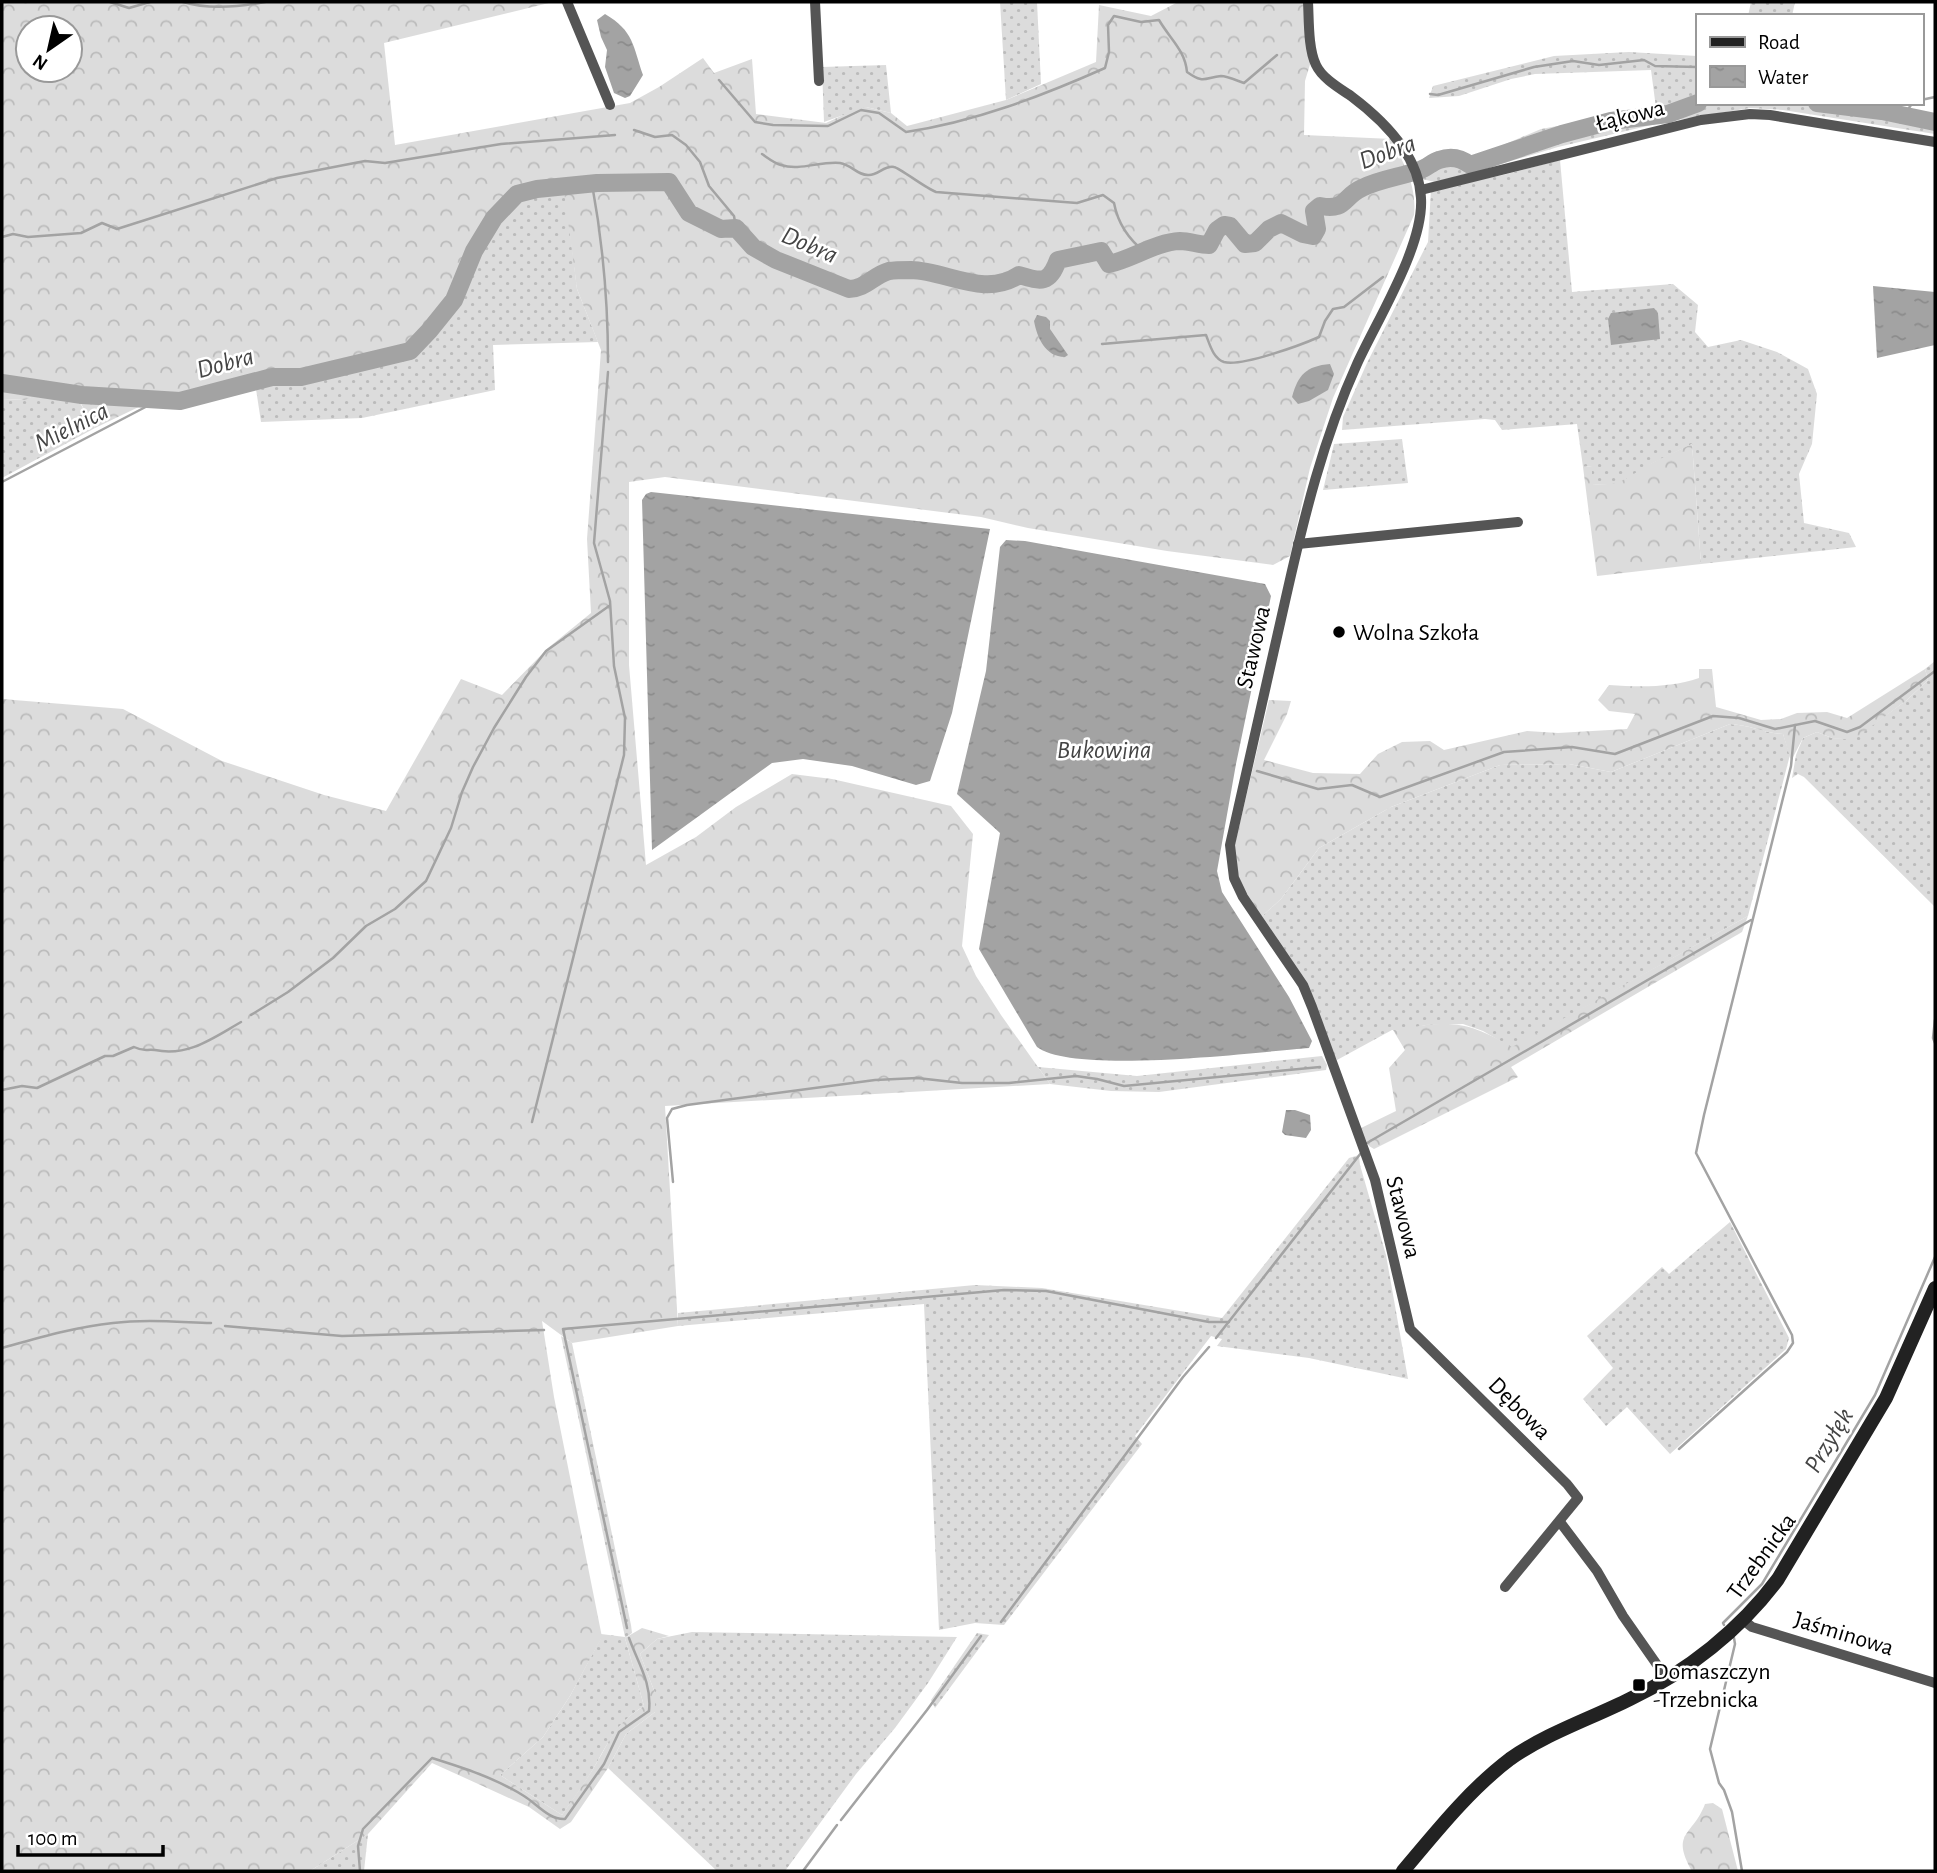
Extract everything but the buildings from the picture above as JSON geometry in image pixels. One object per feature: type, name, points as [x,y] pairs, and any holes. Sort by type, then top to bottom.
[{"type":"street","points":[[567,2],[610,105]]},
{"type":"street","points":[[815,2],[819,81]]},
{"type":"street","name":"Stawowa","points":[[1308,2],[1315,64],[1329,80],[1360,103],[1398,139],[1412,164],[1421,190],[1419,216],[1408,256],[1337,407],[1319,464],[1298,544],[1230,845],[1231,860],[1234,878],[1243,897],[1303,985],[1312,1007],[1375,1180],[1410,1329]]},
{"type":"street","name":"Łąkowa","points":[[1421,190],[1701,120],[1750,114],[1935,142]]},
{"type":"street","points":[[1298,544],[1518,522]]},
{"type":"street","name":"Trzebnicka","points":[[1403,1871],[1474,1791],[1511,1759],[1552,1735],[1667,1679],[1724,1636],[1762,1601],[1866,1434],[1898,1372],[1935,1288]]},
{"type":"street","name":"Dębowa","points":[[1410,1329],[1576,1493],[1576,1503],[1505,1587]]},
{"type":"street","points":[[1560,1522],[1597,1571],[1623,1616],[1667,1679]]},
{"type":"street","name":"Jaśminowa","points":[[1740,1622],[1935,1683]]},
{"type":"green space","points":[[2,2],[553,2],[384,43],[395,145],[630,103],[703,58],[714,73],[752,59],[756,114],[826,123],[866,107],[891,113],[907,126],[1006,100],[1096,62],[1099,5],[1151,16],[1178,2],[1304,2],[1311,61],[1305,81],[1304,135],[1392,139],[1409,176],[1414,194],[1414,215],[1333,398],[1310,468],[1290,556],[1273,565],[1167,551],[1028,528],[981,517],[665,477],[629,482],[629,665],[646,865],[696,837],[736,807],[792,774],[832,779],[951,806],[973,834],[962,946],[976,976],[1050,1084],[665,1106],[678,1326],[572,1343],[542,1321],[554,1397],[602,1637],[570,1696],[543,1737],[500,1775],[562,1815],[619,1727],[644,1706],[625,1638],[642,1628],[669,1636],[657,1639],[640,1654],[655,1693],[655,1712],[626,1734],[608,1768],[571,1822],[560,1829],[529,1807],[432,1763],[368,1834],[310,1871],[2,1871],[2,699],[123,709],[222,761],[324,795],[386,811],[461,679],[502,695],[548,648],[591,613],[587,539],[601,350],[577,289],[563,183],[516,191],[506,201],[472,250],[451,300],[409,347],[303,372],[259,376],[147,403],[95,428],[77,397],[45,391],[25,400],[2,399]]},
{"type":"green space","points":[[1000,2],[1037,2],[1041,84],[1006,100]]},
{"type":"green space","points":[[1751,2],[1795,2],[1792,14],[1748,14]]},
{"type":"green space","points":[[1629,52],[1696,56],[1696,105],[1895,105],[1935,114],[1935,134],[1783,110],[1750,108],[1660,123],[1558,147],[1435,182],[1422,179],[1418,161],[1437,152],[1475,157],[1541,129],[1656,108],[1651,70],[1535,74],[1459,96],[1429,98],[1433,86],[1554,56]]},
{"type":"green space","points":[[886,65],[891,113],[866,107],[824,122],[822,67]]},
{"type":"green space","points":[[1560,160],[1572,292],[1673,284],[1698,305],[1695,332],[1708,347],[1741,340],[1777,352],[1808,369],[1817,394],[1812,444],[1799,474],[1804,523],[1849,533],[1856,547],[1701,564],[1692,444],[1651,464],[1629,479],[1612,485],[1591,484],[1592,466],[1583,467],[1577,424],[1502,430],[1495,420],[1485,419],[1342,430],[1343,417],[1367,363],[1428,242],[1431,189],[1503,175]]},
{"type":"green space","points":[[565,189],[577,289],[598,342],[493,345],[495,390],[362,418],[261,422],[256,389],[271,382],[300,383],[393,356],[415,354],[456,301],[476,255],[490,231],[512,206],[526,195]]},
{"type":"green space","points":[[45,391],[77,398],[95,428],[2,478],[2,399],[24,400]]},
{"type":"green space","points":[[1402,439],[1408,483],[1323,490],[1334,444]]},
{"type":"green space","points":[[1692,444],[1701,564],[1597,576],[1583,467],[1592,466],[1592,484],[1611,484],[1624,480],[1657,460]]},
{"type":"green space","points":[[1935,661],[1935,907],[1804,777],[1798,774],[1792,778],[1796,755],[1803,738],[1817,732],[1832,738],[1853,739],[1907,700],[1928,680],[1925,669]]},
{"type":"green space","points":[[1699,669],[1712,669],[1716,707],[1761,720],[1781,719],[1797,713],[1827,712],[1847,718],[1925,669],[1928,680],[1907,700],[1853,740],[1832,738],[1817,732],[1803,738],[1791,761],[1783,734],[1730,724],[1611,772],[1569,764],[1500,765],[1391,807],[1319,848],[1281,899],[1261,917],[1245,892],[1239,877],[1234,848],[1269,700],[1291,701],[1264,760],[1313,773],[1360,774],[1378,754],[1402,742],[1430,741],[1444,750],[1527,731],[1558,733],[1627,729],[1635,714],[1609,711],[1598,700],[1609,685],[1677,684],[1699,678]]},
{"type":"green space","points":[[1730,724],[1783,734],[1790,755],[1748,916],[1512,1048],[1483,1031],[1463,1024],[1425,1025],[1405,1031],[1392,1030],[1337,1060],[1261,917],[1281,899],[1319,848],[1391,807],[1500,765],[1569,764],[1611,772]]},
{"type":"green space","points":[[1748,916],[1742,932],[1511,1067],[1518,1077],[1374,1149],[1369,1146],[1359,1129],[1396,1111],[1389,1068],[1405,1050],[1393,1030],[1439,1024],[1461,1025],[1481,1031],[1512,1047]]},
{"type":"green space","points":[[1322,1056],[1327,1065],[1326,1070],[1159,1092],[1111,1091],[1050,1084],[1038,1067],[1137,1076]]},
{"type":"green space","points":[[1359,1155],[1386,1255],[1408,1379],[1309,1358],[1217,1346],[1222,1339],[1211,1336],[1135,1436],[1142,1444],[1004,1625],[975,1623],[939,1630],[924,1304],[678,1326],[678,1313],[975,1285],[1042,1288],[1222,1318],[1349,1158]]},
{"type":"green space","points":[[1730,1222],[1789,1338],[1786,1349],[1670,1454],[1627,1407],[1606,1426],[1583,1399],[1613,1368],[1587,1336],[1662,1267],[1669,1274]]},
{"type":"green space","points":[[561,1336],[572,1343],[631,1625],[632,1633],[625,1638],[644,1706],[616,1732],[562,1815],[500,1775],[543,1737],[570,1696],[601,1634],[625,1637]]},
{"type":"green space","points":[[692,1632],[957,1637],[895,1728],[856,1774],[785,1871],[717,1871],[608,1768],[626,1734],[655,1712],[655,1693],[640,1654],[657,1639]]},
{"type":"green space","points":[[977,1633],[989,1635],[935,1708],[931,1700]]},
{"type":"green space","points":[[1713,1803],[1722,1809],[1738,1871],[1692,1871],[1686,1858],[1683,1841],[1705,1804]]},
{"type":"green space","points":[[368,1834],[364,1871],[310,1871]]},
{"type":"water","points":[[605,14],[627,33],[643,75],[630,96],[625,98],[614,93],[605,67],[607,50],[597,20]]},
{"type":"water","points":[[1873,286],[1935,292],[1935,345],[1877,358]]},
{"type":"water","points":[[1654,308],[1658,313],[1660,339],[1611,345],[1608,319],[1611,313]]},
{"type":"water","points":[[1037,315],[1050,321],[1050,329],[1068,355],[1065,357],[1052,354],[1043,345],[1034,321]]},
{"type":"water","points":[[1330,364],[1334,374],[1328,390],[1298,404],[1292,397],[1300,377],[1315,367]]},
{"type":"water","points":[[651,492],[990,529],[952,713],[930,781],[916,785],[852,766],[803,759],[772,763],[652,850],[642,500]]},
{"type":"water","name":"Bukowina","points":[[1006,540],[1025,541],[1265,584],[1271,596],[1217,871],[1222,892],[1289,997],[1312,1041],[1309,1048],[1125,1061],[1087,1060],[1057,1055],[1037,1047],[979,949],[1000,833],[957,794],[986,671],[1000,547]]},
{"type":"water","points":[[1286,1110],[1310,1115],[1311,1130],[1306,1138],[1285,1135],[1282,1132]]},
{"type":"waterway","points":[[110,2],[129,8],[150,2]]},
{"type":"waterway","points":[[183,2],[224,7],[265,2]]},
{"type":"waterway","points":[[719,80],[755,122],[828,126],[861,110],[879,113],[906,132],[957,122],[1007,107],[1105,68],[1109,52],[1108,25],[1114,16],[1141,22],[1159,20],[1180,51],[1187,72],[1201,79],[1223,76],[1244,83],[1277,55]]},
{"type":"waterway","points":[[1430,94],[1438,95],[1534,67],[1573,61],[1599,65],[1644,60],[1655,66],[1696,67]]},
{"type":"waterway","points":[[1923,100],[1935,97]]},
{"type":"waterway","name":"Dobra","points":[[2,383],[82,395],[180,401],[272,377],[301,377],[410,351],[454,300],[474,251],[494,218],[517,194],[537,189],[597,183],[669,182],[689,213],[721,229],[736,228],[753,247],[776,260],[849,289],[860,287],[889,271],[900,270],[925,271],[966,282],[993,284],[1019,275],[1044,279],[1058,260],[1101,251],[1109,264],[1171,242],[1209,245],[1217,230],[1224,225],[1230,226],[1245,244],[1255,243],[1269,229],[1281,223],[1313,236],[1317,229],[1314,211],[1320,206],[1335,207],[1362,188],[1423,169],[1439,160],[1455,158],[1470,165],[1562,134],[1611,121],[1668,114],[1696,104]]},
{"type":"waterway","name":"Dobra","points":[[1833,105],[1882,111],[1935,122]]},
{"type":"waterway","points":[[1904,115],[1911,105]]},
{"type":"waterway","points":[[634,130],[655,137],[672,135],[686,145],[700,162],[709,186],[734,216],[736,228]]},
{"type":"waterway","points":[[2,237],[13,234],[28,237],[81,233],[102,223],[117,229],[277,178],[365,161],[385,163],[501,144],[615,135]]},
{"type":"waterway","points":[[762,154],[788,167],[840,163],[865,175],[894,167],[936,192],[1077,203],[1103,195],[1114,203],[1125,230],[1145,252]]},
{"type":"waterway","points":[[592,184],[604,273],[608,362]]},
{"type":"waterway","points":[[1102,344],[1206,335],[1215,354],[1224,362],[1257,358],[1319,337],[1333,309],[1344,307],[1383,277]]},
{"type":"waterway","points":[[532,1122],[624,755],[625,718],[614,666],[610,601],[594,543],[608,372]]},
{"type":"waterway","name":"Mielnica","points":[[2,482],[157,401]]},
{"type":"waterway","points":[[251,1015],[288,992],[333,958],[366,926],[395,909],[426,881],[451,828],[473,767],[526,677],[546,651],[609,606]]},
{"type":"waterway","points":[[1257,771],[1318,789],[1352,785],[1380,797],[1504,752],[1572,747],[1615,754],[1713,716],[1739,718],[1775,729],[1815,721],[1847,732],[1860,727],[1935,671]]},
{"type":"waterway","points":[[1679,1449],[1787,1352],[1793,1343],[1792,1335],[1696,1153],[1791,766],[1795,725]]},
{"type":"waterway","points":[[1367,1143],[1751,920]]},
{"type":"waterway","name":"Przyłęk","points":[[1935,1020],[1935,1043]]},
{"type":"waterway","points":[[2,1090],[22,1086],[37,1088],[105,1056],[113,1056],[134,1047],[143,1050],[178,1051],[200,1045],[241,1022]]},
{"type":"waterway","points":[[673,1182],[667,1118],[672,1109],[687,1105],[875,1080],[917,1078],[962,1083],[1009,1083],[1076,1076],[1124,1086],[1320,1067]]},
{"type":"waterway","points":[[1216,1338],[1361,1153]]},
{"type":"waterway","name":"Przyłęk","points":[[1724,1625],[1762,1584],[1875,1395],[1935,1257]]},
{"type":"waterway","points":[[627,1628],[563,1329],[1004,1290],[1046,1291],[1209,1322],[1229,1322]]},
{"type":"waterway","points":[[2,1348],[71,1330],[113,1323],[211,1323]]},
{"type":"waterway","points":[[225,1326],[342,1336],[544,1330]]},
{"type":"waterway","points":[[1001,1622],[1183,1377],[1209,1347]]},
{"type":"waterway","points":[[841,1820],[981,1636]]},
{"type":"waterway","points":[[360,1871],[358,1846],[363,1829],[432,1758],[502,1784],[548,1814],[565,1819],[604,1764],[619,1732],[649,1711],[644,1673],[629,1638]]},
{"type":"waterway","name":"Przyłęk","points":[[1734,1638],[1735,1644],[1710,1749],[1719,1783],[1732,1812],[1742,1871]]},
{"type":"waterway","points":[[803,1871],[837,1825]]},
{"type":"place","name":"Wolna Szkoła","points":[[1339,632]]},
{"type":"place","name":"Domaszczyn -Trzebnicka","points":[[1639,1685]]}]
